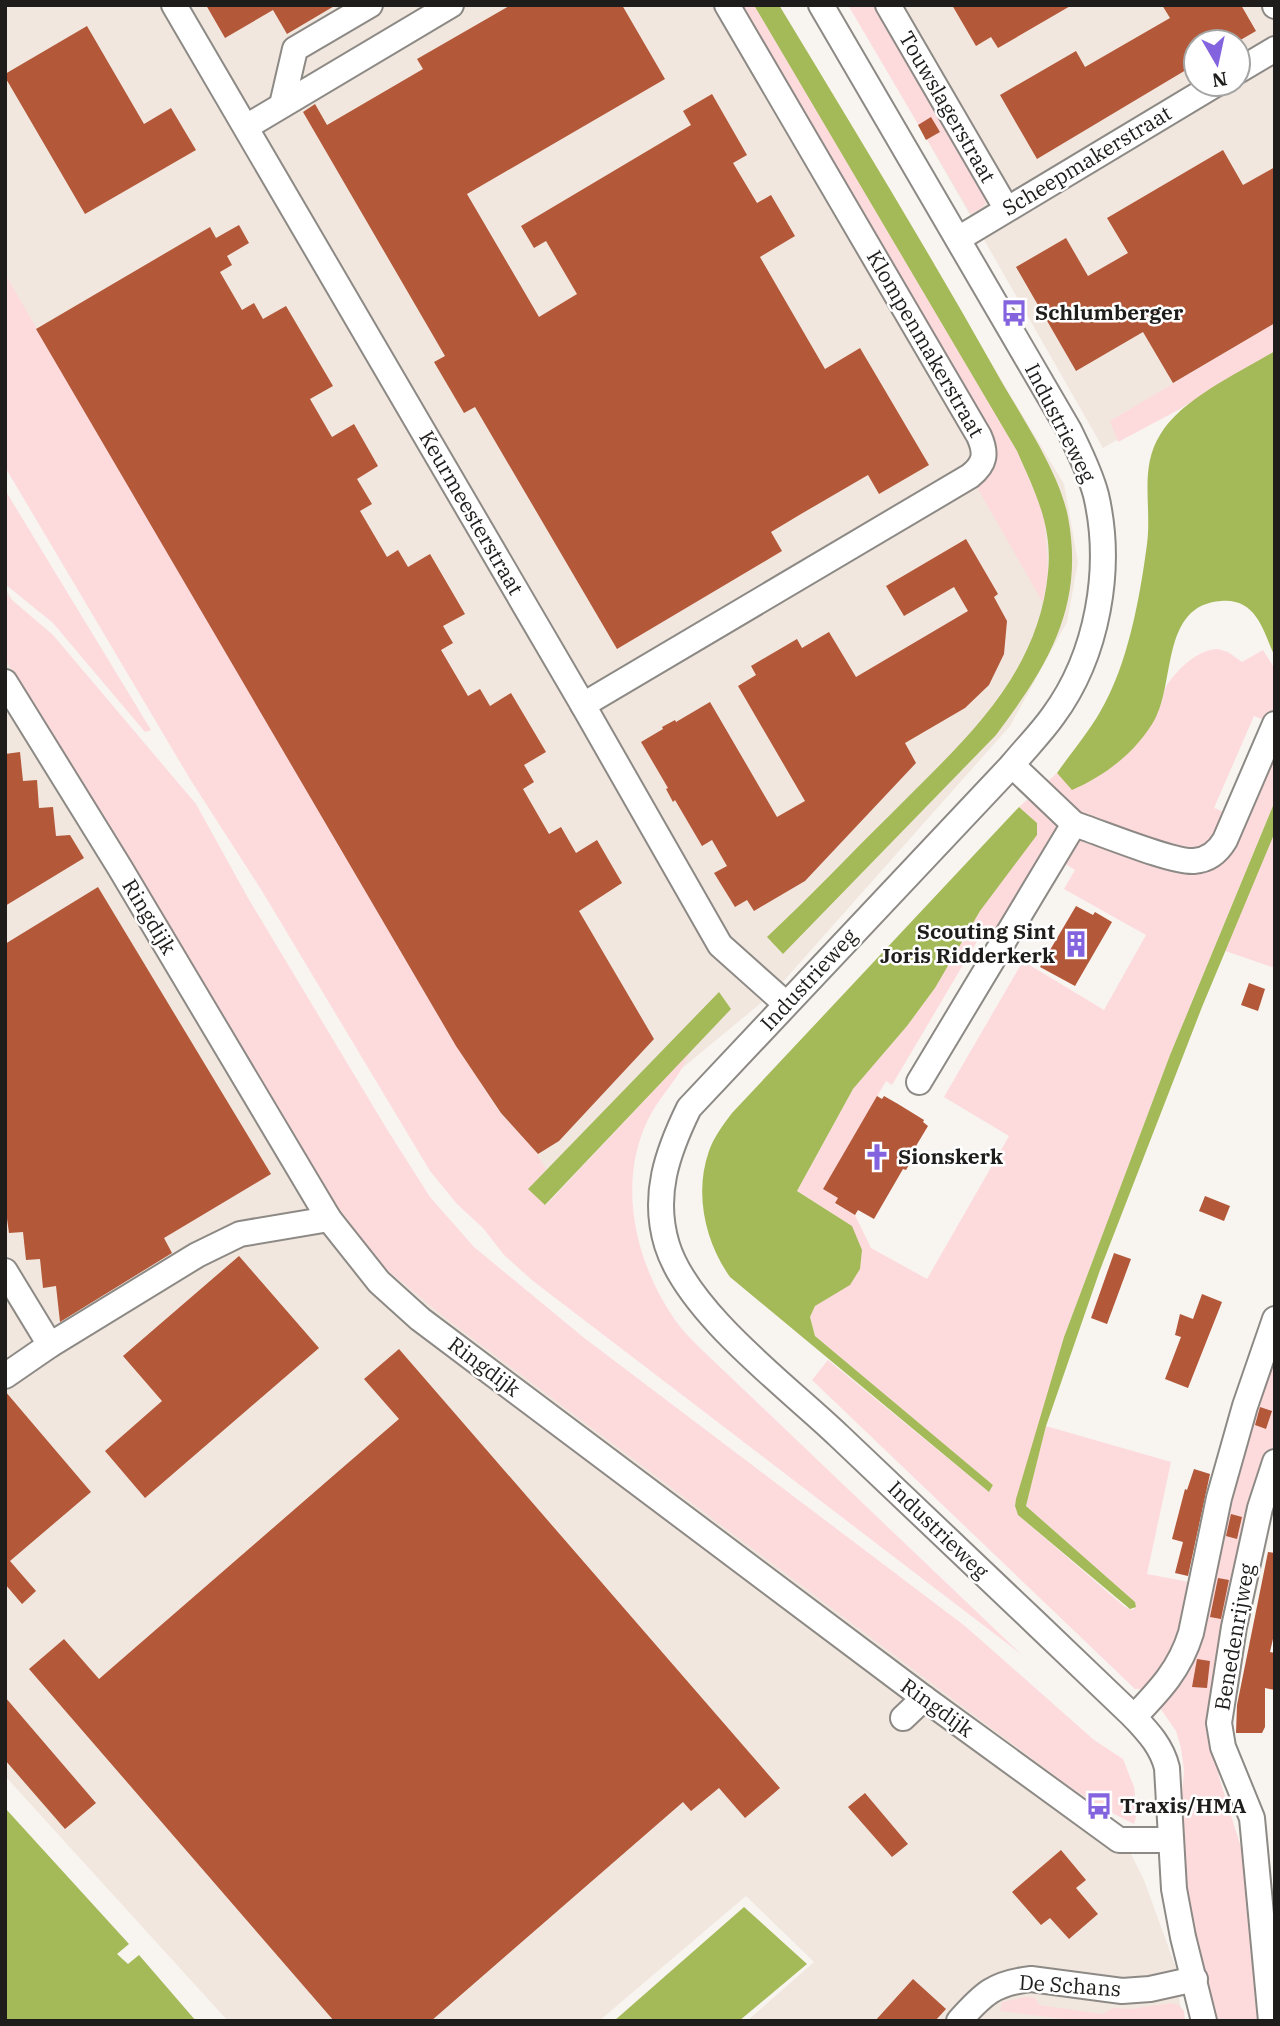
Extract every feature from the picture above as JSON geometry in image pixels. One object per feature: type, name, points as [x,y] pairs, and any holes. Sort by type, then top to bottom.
[{"type":"street","name":"Keurmeesterstraat","points":[[174,5],[720,945],[786,1004]]},
{"type":"street","points":[[282,105],[295,49],[370,5]]},
{"type":"street","points":[[246,127],[451,5]]},
{"type":"street","name":"Klompenmakerstraat","points":[[583,705],[970,476],[980,468],[984,459],[984,447],[979,436],[727,5]]},
{"type":"street","name":"Industrieweg","points":[[821,5],[1069,430],[1095,493],[1103,538],[1102,572],[1096,616],[1087,653],[1070,690],[1053,716],[1012,765],[689,1108],[671,1144],[662,1181],[662,1211],[667,1246],[688,1289],[726,1332],[807,1405],[1135,1717]]},
{"type":"street","name":"Touwslagerstraat","points":[[888,5],[1006,208]]},
{"type":"street","points":[[1252,63],[1275,49]]},
{"type":"street","name":"Scheepmakerstraat","points":[[958,239],[1192,98]]},
{"type":"street","name":"Ringdijk","points":[[5,682],[120,868],[329,1219],[379,1282],[420,1319],[924,1698],[1119,1840],[1169,1840]]},
{"type":"street","points":[[1012,765],[1074,824],[1188,861],[1204,860],[1225,841],[1275,724]]},
{"type":"street","points":[[919,1082],[1074,824]]},
{"type":"street","points":[[5,1376],[50,1345],[197,1255],[240,1234],[329,1219]]},
{"type":"street","points":[[5,1271],[50,1345]]},
{"type":"street","points":[[1204,2021],[1174,1889],[1164,1756],[1154,1739],[1135,1717],[1172,1676],[1185,1653],[1229,1462],[1275,1319]]},
{"type":"street","name":"Benedenrijweg","points":[[1271,2021],[1264,1838],[1252,1818],[1223,1747],[1219,1723],[1234,1627],[1269,1501],[1275,1462]]},
{"type":"street","points":[[903,1718],[924,1698]]},
{"type":"street","name":"De Schans","points":[[959,2021],[981,1996],[991,1989],[1017,1981],[1031,1979],[1122,1991],[1150,1989],[1195,1979]]},
{"type":"shaded area","points":[[5,5],[775,5],[1064,484],[1078,562],[1067,622],[1010,726],[773,993],[500,1219],[5,382]]},
{"type":"shaded area","points":[[733,5],[754,5],[1017,451],[1044,515],[1048,571],[1043,603],[974,482],[990,470]]},
{"type":"shaded area","points":[[754,5],[779,5],[942,278],[1047,461],[1063,499],[1072,549],[1071,579],[1058,634],[1046,660],[1014,710],[996,735],[783,954],[767,937],[944,761],[992,706],[1012,677],[1029,645],[1041,611],[1049,556],[1041,510],[1017,451]]},
{"type":"shaded area","points":[[848,5],[876,5],[988,196],[983,207],[971,214]]},
{"type":"shaded area","points":[[850,5],[1275,5],[1275,348],[1103,448]]},
{"type":"shaded area","points":[[5,274],[453,1041],[501,1114],[535,1151],[546,1170],[528,1189],[546,1205],[689,1053],[682,1069],[652,1112],[641,1137],[634,1164],[634,1219],[649,1272],[661,1297],[678,1324],[700,1348],[1021,1654],[533,1281],[504,1255],[430,1171],[262,891],[190,779],[5,467]]},
{"type":"shaded area","points":[[1275,323],[1275,351],[1180,409],[1118,442],[1110,421]]},
{"type":"shaded area","points":[[1275,351],[1275,657],[1257,618],[1243,605],[1233,601],[1221,601],[1202,606],[1189,615],[1180,629],[1162,701],[1149,729],[1120,761],[1072,790],[1057,773],[1090,728],[1110,693],[1131,630],[1147,544],[1148,474],[1160,435],[1169,422],[1196,398]]},
{"type":"shaded area","points":[[5,490],[151,730],[145,732],[53,623],[5,584]]},
{"type":"shaded area","points":[[5,588],[401,1245],[1095,1782],[1144,1880],[1176,1968],[1182,2021],[747,2021],[814,1962],[746,1896],[599,2021],[228,2021],[5,1776]]},
{"type":"shaded area","points":[[5,594],[53,635],[196,804],[248,898],[388,1131],[430,1197],[474,1247],[583,1337],[965,1626],[1094,1740],[1123,1759],[1134,1787],[1137,1813],[1134,1824],[1104,1809],[1066,1784],[444,1317],[377,1261],[282,1127],[5,658]]},
{"type":"shaded area","points":[[1211,650],[1228,652],[1242,662],[1263,650],[1275,669],[1275,801],[1170,1055],[1064,1337],[1015,1506],[1018,1515],[1125,1607],[1133,1610],[1135,1602],[1026,1506],[1046,1426],[1171,1462],[1147,1574],[1189,1582],[1175,1644],[1168,1662],[1145,1689],[1135,1689],[812,1380],[828,1360],[989,1492],[993,1485],[815,1336],[810,1317],[852,1226],[797,1191],[853,1089],[907,1026],[935,988],[980,911],[1037,823],[1019,807],[1057,773],[1072,789],[1120,760],[1149,727],[1172,679],[1189,661]],"holes":[[[1254,716],[1264,720],[1224,812],[1214,808]],[[1043,850],[1075,870],[1064,889],[1146,935],[1104,1010],[1023,961],[944,1097],[1009,1136],[927,1279],[871,1248],[855,1215],[835,1204],[838,1198],[823,1189],[886,1081],[892,1085],[986,926],[996,931]]]},
{"type":"shaded area","points":[[1275,801],[1275,832],[1202,1007],[1100,1270],[1046,1426],[1026,1506],[1135,1602],[1136,1607],[1130,1609],[1018,1515],[1016,1499],[1064,1337],[1170,1055]]},
{"type":"shaded area","points":[[1019,807],[1037,823],[1037,835],[980,911],[935,988],[907,1026],[853,1089],[797,1191],[852,1226],[862,1250],[860,1269],[850,1285],[815,1306],[810,1317],[815,1336],[993,1485],[989,1492],[730,1277],[708,1233],[702,1183],[711,1146],[732,1113]]},
{"type":"shaded area","points":[[1275,832],[1275,968],[1225,951]]},
{"type":"shaded area","points":[[719,992],[731,1009],[545,1205],[528,1189]]},
{"type":"shaded area","points":[[1275,1343],[1275,1440],[1241,1550],[1214,1669],[1211,1711],[1219,1777],[1250,1876],[1268,2021],[1214,2021],[1184,1885],[1179,1831],[1184,1770],[1181,1748],[1176,1731],[1156,1702],[1208,1582]]},
{"type":"shaded area","points":[[5,1808],[129,1944],[117,1954],[128,1964],[139,1955],[196,2021],[5,2021]]},
{"type":"shaded area","points":[[744,1907],[807,1964],[739,2021],[614,2021]]},
{"type":"shaded area","points":[[1035,1998],[1039,2005],[1103,2014],[1113,2008],[1131,2009],[1171,2003],[1179,2005],[1184,2011],[1185,2021],[1079,2021],[1000,2011],[1002,2002]]},
{"type":"building","points":[[206,5],[336,5],[287,34],[273,10],[225,38]]},
{"type":"building","points":[[511,5],[622,5],[665,79],[467,194],[539,317],[577,294],[546,241],[534,248],[521,226],[691,125],[683,111],[712,94],[747,155],[733,163],[757,203],[771,195],[795,236],[760,257],[825,369],[860,348],[929,465],[879,494],[868,475],[801,514],[771,532],[782,551],[617,649],[475,407],[464,413],[434,362],[445,356],[303,112],[315,104],[327,125],[423,69],[417,59]]},
{"type":"building","points":[[952,5],[1072,5],[998,48],[991,37],[976,46]]},
{"type":"building","points":[[1162,5],[1241,5],[1256,31],[1252,33],[1252,28],[1182,28],[1182,72],[1037,159],[1000,95],[1076,51],[1085,67],[1170,18]]},
{"type":"building","points":[[87,26],[144,124],[171,108],[196,150],[85,214],[5,74]]},
{"type":"building","points":[[931,117],[940,132],[926,140],[918,125]]},
{"type":"building","points":[[1223,150],[1243,185],[1275,167],[1275,323],[1173,383],[1143,332],[1076,371],[1016,267],[1066,238],[1088,276],[1128,253],[1107,218]]},
{"type":"building","points":[[239,225],[249,243],[227,256],[232,265],[220,272],[242,310],[254,303],[263,319],[286,306],[333,386],[310,399],[332,437],[354,424],[378,466],[357,479],[372,504],[360,511],[387,557],[398,550],[408,567],[430,554],[465,614],[443,626],[453,643],[441,650],[468,696],[480,689],[490,706],[511,693],[546,752],[524,765],[534,782],[523,789],[549,834],[561,827],[576,853],[597,840],[622,883],[579,911],[654,1039],[559,1141],[538,1154],[501,1113],[456,1046],[36,329],[210,227],[216,238]]},
{"type":"building","points":[[966,539],[998,594],[994,597],[1007,621],[1004,654],[989,685],[965,708],[905,743],[916,763],[805,881],[754,911],[747,900],[735,907],[714,873],[727,866],[712,840],[702,846],[675,800],[673,802],[666,789],[668,788],[641,742],[663,729],[662,727],[710,702],[777,817],[805,801],[738,686],[756,675],[751,666],[797,639],[802,648],[829,632],[856,677],[968,611],[954,587],[904,616],[886,586]]},
{"type":"building","points":[[20,752],[23,781],[37,780],[39,808],[53,807],[56,836],[70,835],[84,858],[5,906],[5,754]]},
{"type":"building","points":[[98,887],[271,1174],[164,1238],[172,1253],[60,1322],[56,1286],[43,1288],[40,1259],[26,1260],[23,1232],[9,1233],[5,1204],[5,944]]},
{"type":"building","name":"Scouting Sint Joris Ridderkerk","points":[[1076,906],[1093,915],[1095,912],[1112,922],[1075,986],[1040,967]]},
{"type":"building","points":[[1249,983],[1265,989],[1258,1011],[1241,1005]]},
{"type":"building","name":"Sionskerk","points":[[877,1096],[882,1099],[884,1096],[898,1104],[924,1120],[928,1126],[910,1156],[913,1158],[906,1170],[903,1169],[874,1219],[858,1210],[855,1215],[835,1203],[838,1198],[823,1189]]},
{"type":"building","points":[[1205,1196],[1230,1206],[1224,1221],[1199,1211]]},
{"type":"building","points":[[1114,1253],[1131,1259],[1107,1324],[1091,1318]]},
{"type":"building","points":[[239,1256],[319,1348],[145,1498],[105,1451],[162,1401],[123,1356]]},
{"type":"building","points":[[1202,1294],[1222,1302],[1188,1388],[1165,1379],[1181,1337],[1175,1335],[1180,1314],[1193,1319]]},
{"type":"building","points":[[399,1349],[780,1788],[745,1818],[719,1788],[691,1811],[683,1802],[431,2021],[334,2021],[29,1669],[64,1639],[99,1679],[399,1419],[364,1379]]},
{"type":"building","points":[[5,1391],[91,1492],[10,1561],[36,1591],[22,1604],[5,1584]]},
{"type":"building","points":[[1260,1407],[1272,1411],[1266,1429],[1255,1425]]},
{"type":"building","points":[[1194,1469],[1210,1474],[1188,1576],[1175,1573],[1183,1542],[1172,1539],[1185,1489],[1187,1490]]},
{"type":"building","points":[[1231,1514],[1242,1517],[1237,1539],[1226,1536]]},
{"type":"building","points":[[1268,1552],[1275,1553],[1275,1630],[1270,1652],[1275,1653],[1275,1690],[1265,1688],[1265,1727],[1262,1733],[1236,1733],[1237,1705]]},
{"type":"building","points":[[1218,1578],[1229,1580],[1221,1619],[1210,1617]]},
{"type":"building","points":[[1197,1659],[1210,1661],[1207,1688],[1192,1687]]},
{"type":"building","points":[[5,1697],[96,1803],[65,1829],[5,1760]]},
{"type":"building","points":[[865,1793],[908,1844],[892,1857],[848,1807]]},
{"type":"building","points":[[1061,1850],[1086,1880],[1076,1888],[1098,1914],[1069,1939],[1050,1918],[1041,1925],[1012,1892]]},
{"type":"building","points":[[913,1979],[946,2009],[935,2021],[875,2021]]},
{"type":"place","name":"Schlumberger","points":[[1014,313]]},
{"type":"place","name":"Scouting Sint Joris Ridderkerk","points":[[1076,944]]},
{"type":"place","name":"Sionskerk","points":[[877,1157]]},
{"type":"place","name":"Traxis/HMA","points":[[1099,1806]]}]
